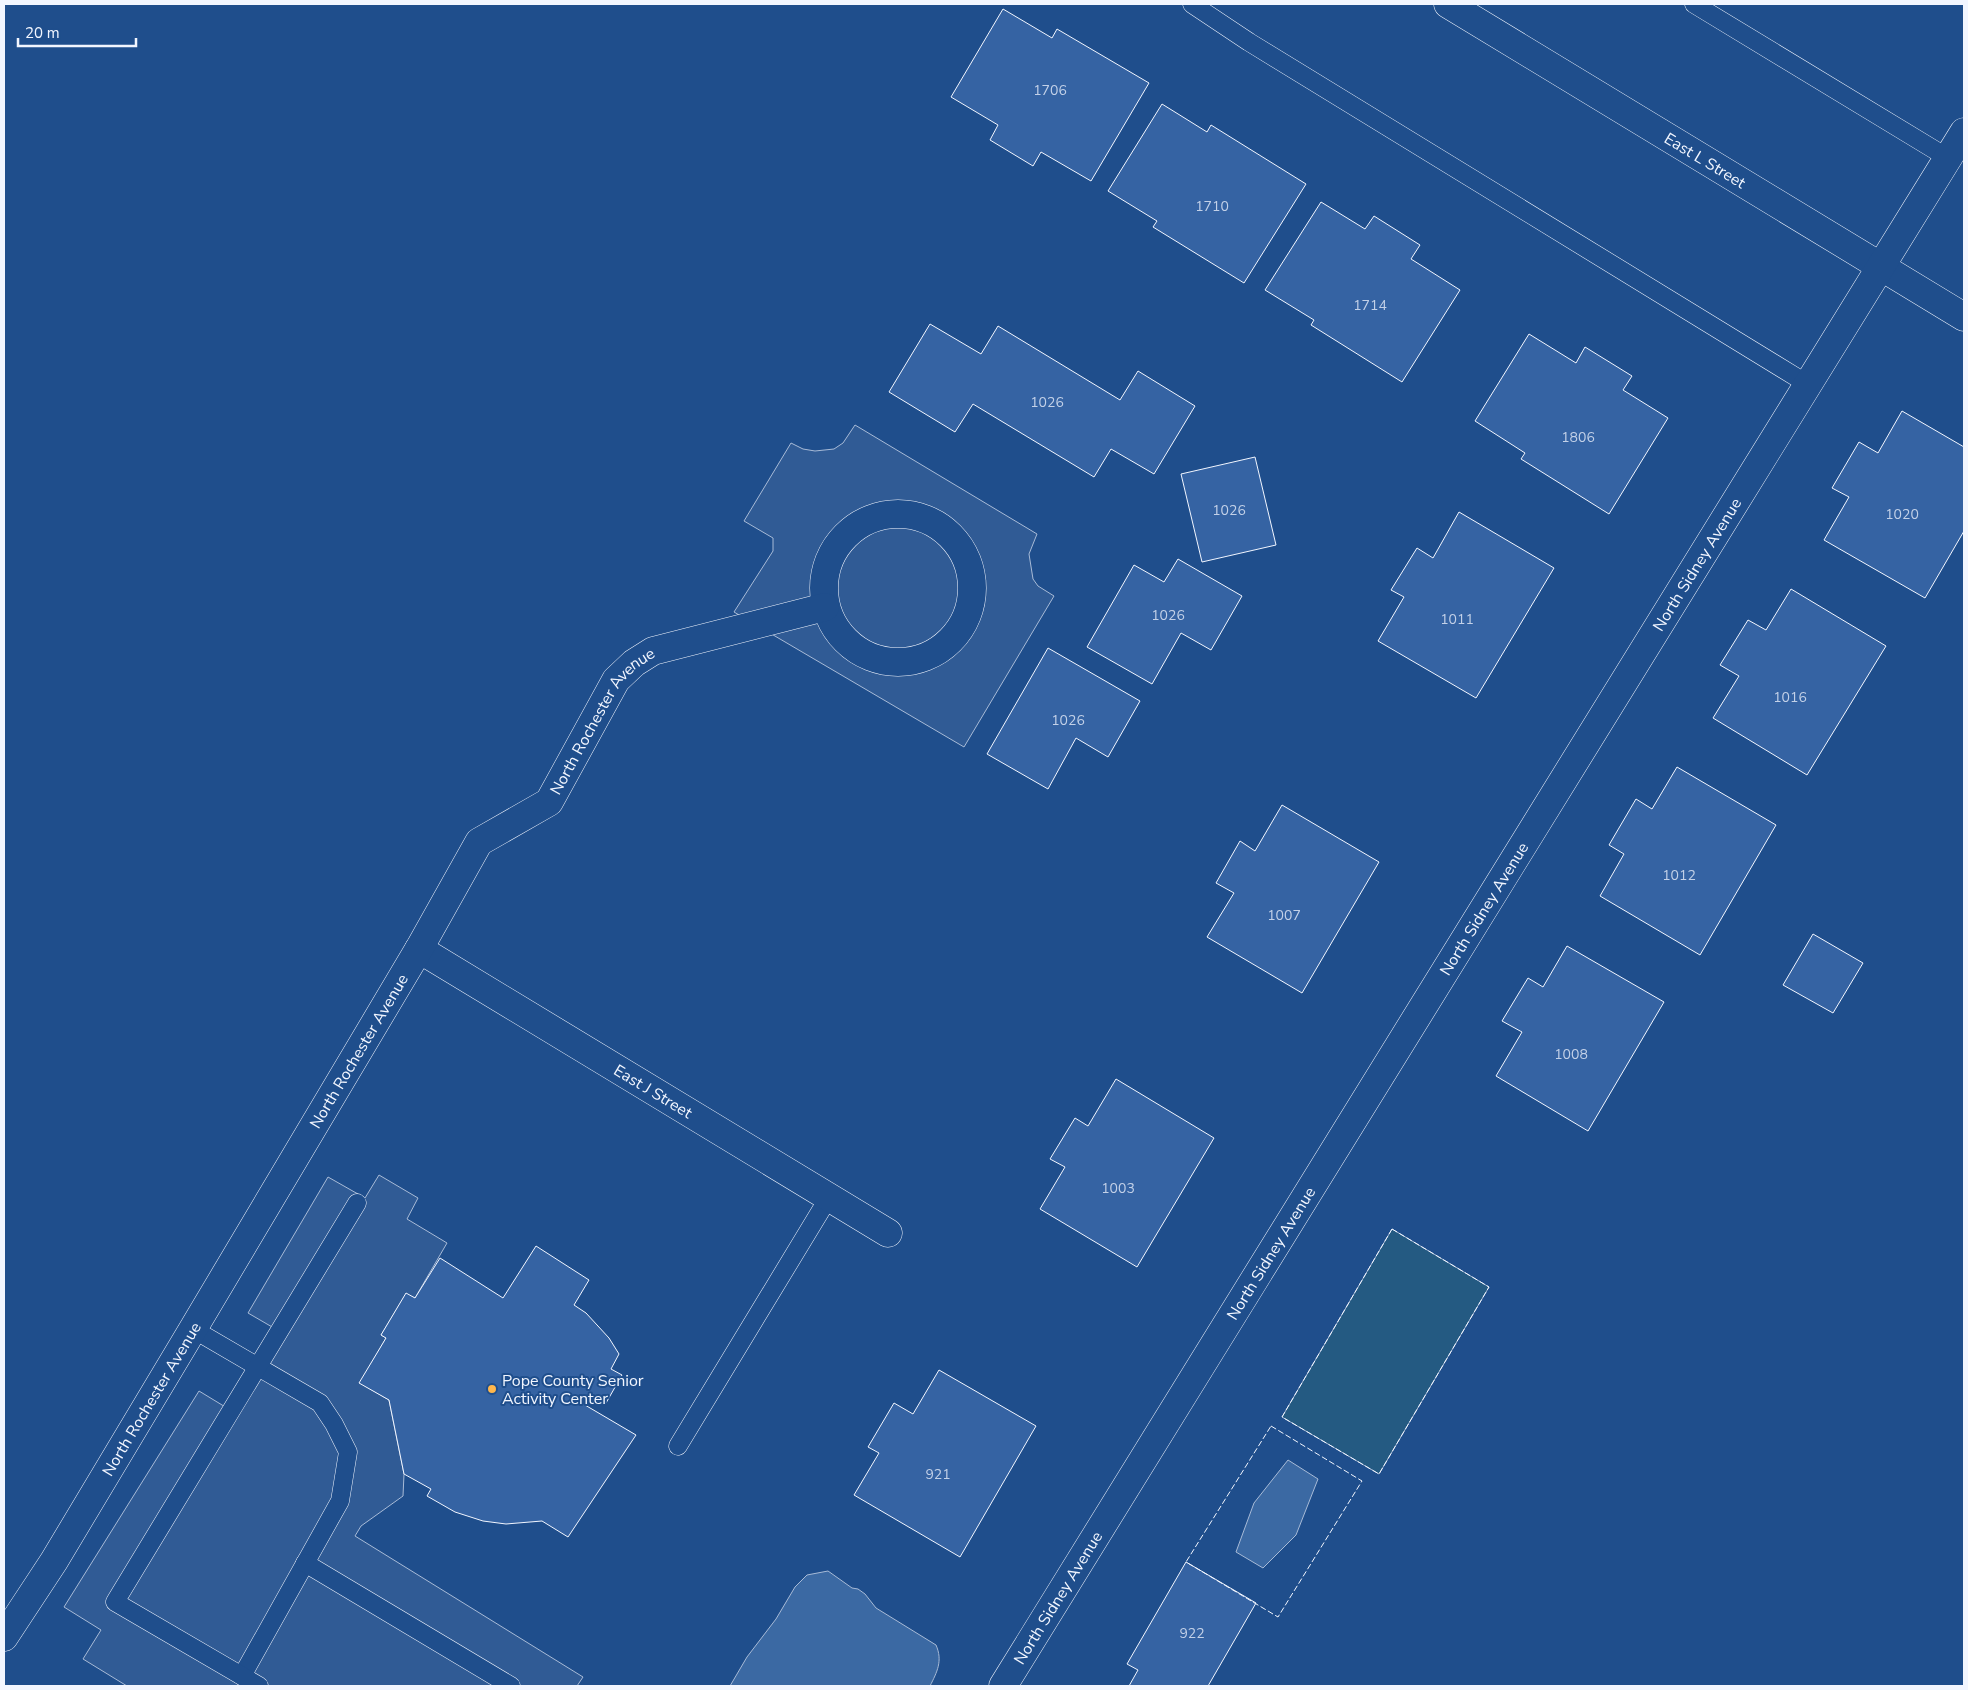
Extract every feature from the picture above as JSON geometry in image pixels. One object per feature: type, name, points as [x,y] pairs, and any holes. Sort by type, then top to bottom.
[{"type":"street","name":"East L Street","points":[[1448,4],[1964,316]]},
{"type":"street","name":"North Sidney Avenue","points":[[1003,1686],[1964,132]]},
{"type":"street","points":[[908,514],[936,524],[958,543],[971,570],[973,599],[963,627],[943,649],[917,661],[888,663],[860,653],[838,633],[825,607],[823,578],[833,550],[852,528],[879,516],[908,514]]},
{"type":"street","name":"North Rochester Avenue","points":[[4,1637],[54,1561],[193,1329],[419,949],[479,842],[549,802],[616,680],[634,663],[653,651],[825,607]]},
{"type":"street","name":"East J Street","points":[[419,949],[888,1233]]},
{"type":"lane","points":[[1192,4],[1249,42],[1809,385]]},
{"type":"lane","points":[[1694,4],[1948,158]]},
{"type":"lane","points":[[678,1446],[829,1196]]},
{"type":"lane","points":[[259,1686],[115,1602],[357,1203]]},
{"type":"lane","points":[[193,1329],[320,1403],[334,1424],[348,1452],[340,1501],[242,1676]]},
{"type":"lane","points":[[305,1562],[511,1686]]},
{"type":"shaded area","points":[[855,425],[1037,534],[1029,554],[1033,579],[1038,586],[1054,596],[964,747],[734,612],[773,551],[773,538],[744,521],[791,443],[803,449],[815,451],[834,449],[843,443]]},
{"type":"shaded area","points":[[379,1175],[418,1198],[407,1219],[447,1243],[415,1298],[406,1294],[381,1335],[386,1338],[360,1383],[389,1400],[404,1474],[403,1496],[361,1526],[355,1536],[583,1677],[577,1686],[127,1686],[83,1659],[101,1630],[64,1607],[199,1391],[227,1408],[279,1331],[248,1313],[328,1177],[365,1198]]},
{"type":"shaded area","points":[[1392,1229],[1489,1287],[1379,1474],[1282,1417]]},
{"type":"shaded area","points":[[1288,1460],[1318,1479],[1296,1535],[1263,1568],[1236,1552],[1254,1503]]},
{"type":"shaded area","points":[[828,1571],[852,1588],[858,1589],[865,1594],[876,1608],[936,1645],[939,1661],[937,1671],[930,1686],[730,1686],[747,1657],[776,1619],[795,1587],[807,1575]]},
{"type":"building","points":[[1003,9],[1052,38],[1057,29],[1149,83],[1091,181],[1041,152],[1033,166],[990,140],[998,125],[951,97]]},
{"type":"building","points":[[1162,104],[1207,132],[1211,125],[1306,184],[1244,283],[1153,227],[1157,221],[1108,191]]},
{"type":"building","points":[[1321,202],[1365,229],[1374,216],[1420,245],[1411,259],[1460,290],[1402,382],[1311,325],[1314,320],[1265,290]]},
{"type":"building","points":[[930,324],[981,354],[998,326],[1120,400],[1138,371],[1195,406],[1154,474],[1111,449],[1094,477],[973,404],[955,432],[889,392]]},
{"type":"building","points":[[1529,334],[1576,363],[1585,347],[1632,376],[1623,390],[1668,418],[1609,514],[1521,459],[1525,453],[1475,421]]},
{"type":"building","points":[[1902,411],[1964,447],[1964,531],[1925,598],[1824,540],[1849,497],[1832,488],[1859,442],[1878,453]]},
{"type":"building","points":[[1255,457],[1276,545],[1202,562],[1181,474]]},
{"type":"building","points":[[1459,512],[1554,568],[1476,698],[1378,641],[1404,597],[1391,590],[1417,548],[1433,558]]},
{"type":"building","points":[[1178,559],[1242,596],[1211,650],[1181,633],[1152,684],[1087,647],[1134,565],[1164,582]]},
{"type":"building","points":[[1791,589],[1886,646],[1807,775],[1713,718],[1739,676],[1720,665],[1748,620],[1766,630]]},
{"type":"building","points":[[1048,648],[1140,701],[1108,757],[1076,738],[1048,789],[987,754]]},
{"type":"building","points":[[1677,767],[1776,825],[1700,955],[1600,896],[1624,854],[1609,845],[1636,799],[1652,809]]},
{"type":"building","points":[[1282,805],[1379,862],[1302,993],[1207,937],[1234,893],[1216,883],[1240,841],[1255,851]]},
{"type":"building","points":[[1813,934],[1863,963],[1833,1013],[1783,985]]},
{"type":"building","points":[[1567,946],[1664,1002],[1588,1131],[1496,1076],[1522,1032],[1502,1021],[1528,978],[1543,987]]},
{"type":"building","points":[[1116,1079],[1214,1138],[1137,1267],[1040,1209],[1065,1167],[1050,1159],[1075,1118],[1088,1126]]},
{"type":"building","name":"Pope County Senior Activity Center","points":[[536,1246],[589,1280],[574,1305],[586,1313],[609,1338],[619,1354],[611,1369],[622,1375],[606,1403],[591,1394],[585,1405],[636,1435],[568,1537],[542,1521],[506,1524],[483,1521],[455,1512],[427,1496],[431,1489],[404,1474],[389,1400],[359,1383],[386,1338],[381,1335],[406,1293],[415,1298],[440,1258],[503,1298]]},
{"type":"building","points":[[939,1370],[1036,1426],[960,1557],[854,1495],[879,1453],[868,1447],[894,1403],[913,1414]]},
{"type":"building","points":[[1186,1562],[1256,1603],[1208,1686],[1129,1686],[1138,1670],[1127,1664]]},
{"type":"fence","points":[[1392,1229],[1489,1287],[1379,1474],[1282,1417],[1392,1229]]},
{"type":"fence","points":[[1271,1426],[1362,1481],[1278,1617],[1186,1562],[1271,1426]]},
{"type":"place","name":"Pope County Senior Activity Center","points":[[492,1389]]}]
